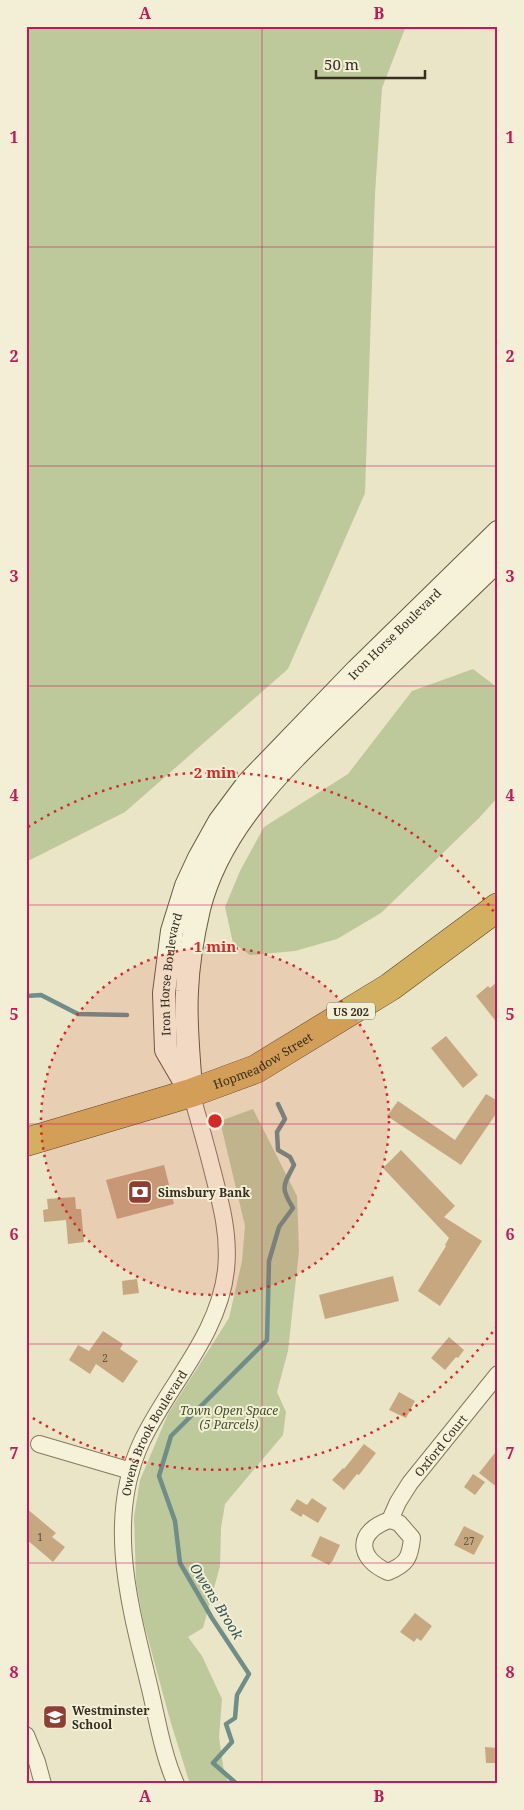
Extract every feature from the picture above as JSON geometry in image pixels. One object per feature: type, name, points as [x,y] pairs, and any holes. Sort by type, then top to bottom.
[{"type":"highway","name":"Hopmeadow Street","points":[[26,1142],[191,1093],[256,1069],[390,987],[498,907]]},
{"type":"street","name":"Iron Horse Boulevard","points":[[191,1093],[166,1050],[164,993],[172,930],[186,886],[203,851],[219,822],[248,783],[357,670],[498,532]]},
{"type":"street","name":"Iron Horse Boulevard","points":[[191,1093],[187,992],[190,954],[200,908],[212,873],[230,837],[262,794],[297,755],[498,560]]},
{"type":"street","name":"Owens Brook Boulevard","points":[[176,1784],[158,1724],[130,1604],[124,1572],[122,1531],[124,1500],[131,1470],[141,1443],[158,1410],[196,1351],[213,1319],[221,1295],[226,1270],[223,1210],[191,1093]]},
{"type":"street","name":"Oxford Court","points":[[390,1520],[398,1502],[410,1484],[498,1374]]},
{"type":"street","points":[[39,1444],[131,1470]]},
{"type":"street","points":[[26,1736],[37,1762],[43,1784]]},
{"type":"green space","points":[[26,26],[406,26],[382,88],[375,194],[365,493],[288,669],[125,812],[26,862]]},
{"type":"green space","points":[[473,669],[498,688],[498,797],[479,818],[381,913],[337,939],[295,951],[250,955],[233,943],[225,907],[240,871],[264,827],[348,774],[412,691]]},
{"type":"green space","name":"Town Open Space (5 Parcels)","points":[[253,1109],[297,1196],[299,1251],[288,1351],[277,1392],[286,1412],[283,1435],[225,1504],[221,1528],[220,1566],[203,1628],[188,1637],[202,1656],[222,1699],[219,1737],[224,1772],[229,1784],[190,1784],[170,1720],[143,1620],[136,1581],[134,1517],[140,1480],[168,1414],[229,1318],[242,1261],[245,1226],[220,1121]]},
{"type":"building","points":[[498,981],[498,1024],[476,996],[488,986],[490,988]]},
{"type":"building","points":[[446,1036],[478,1075],[463,1088],[431,1048]]},
{"type":"building","points":[[486,1094],[498,1101],[498,1111],[461,1165],[387,1116],[398,1101],[455,1140]]},
{"type":"building","points":[[401,1150],[455,1206],[444,1217],[482,1241],[440,1306],[418,1291],[449,1238],[383,1168]]},
{"type":"building","name":"Simsbury Bank","points":[[164,1165],[174,1204],[117,1219],[106,1180]]},
{"type":"building","points":[[75,1197],[76,1209],[81,1209],[84,1242],[68,1244],[66,1220],[44,1222],[43,1210],[48,1209],[47,1199]]},
{"type":"building","points":[[393,1276],[399,1301],[325,1319],[319,1295]]},
{"type":"building","points":[[137,1279],[139,1293],[123,1295],[122,1281]]},
{"type":"building","points":[[103,1331],[123,1344],[120,1349],[138,1361],[123,1383],[96,1364],[90,1374],[69,1360],[78,1345],[89,1351]]},
{"type":"building","points":[[449,1337],[464,1350],[445,1370],[431,1358]]},
{"type":"building","points":[[399,1392],[415,1401],[406,1418],[389,1410]]},
{"type":"building","points":[[364,1444],[376,1453],[359,1475],[357,1474],[344,1490],[332,1480],[344,1469]]},
{"type":"building","points":[[498,1449],[498,1488],[479,1473]]},
{"type":"building","points":[[473,1474],[485,1482],[475,1495],[464,1487]]},
{"type":"building","points":[[312,1498],[327,1508],[318,1523],[303,1514],[301,1517],[290,1510],[297,1499],[307,1505]]},
{"type":"building","points":[[26,1508],[56,1533],[52,1537],[65,1547],[53,1562],[26,1539]]},
{"type":"building","points":[[464,1526],[484,1536],[474,1555],[454,1545]]},
{"type":"building","points":[[320,1536],[340,1545],[329,1565],[311,1556]]},
{"type":"building","points":[[415,1613],[432,1626],[421,1641],[417,1638],[414,1642],[400,1632]]},
{"type":"building","points":[[485,1747],[498,1748],[498,1763],[486,1763]]},
{"type":"waterway","name":"Owens Brook","points":[[26,996],[41,995],[78,1014],[127,1015]]},
{"type":"waterway","name":"Owens Brook","points":[[237,1784],[213,1763],[232,1742],[226,1724],[235,1718],[237,1695],[249,1674],[212,1618],[180,1563],[175,1521],[159,1476],[171,1436],[267,1340],[269,1261],[279,1227],[293,1208],[286,1195],[284,1186],[294,1165],[290,1157],[278,1150],[277,1132],[285,1119],[278,1104]]},
{"type":"place","name":"Simsbury Bank","points":[[140,1192]]},
{"type":"place","name":"Westminster School","points":[[55,1717]]}]
